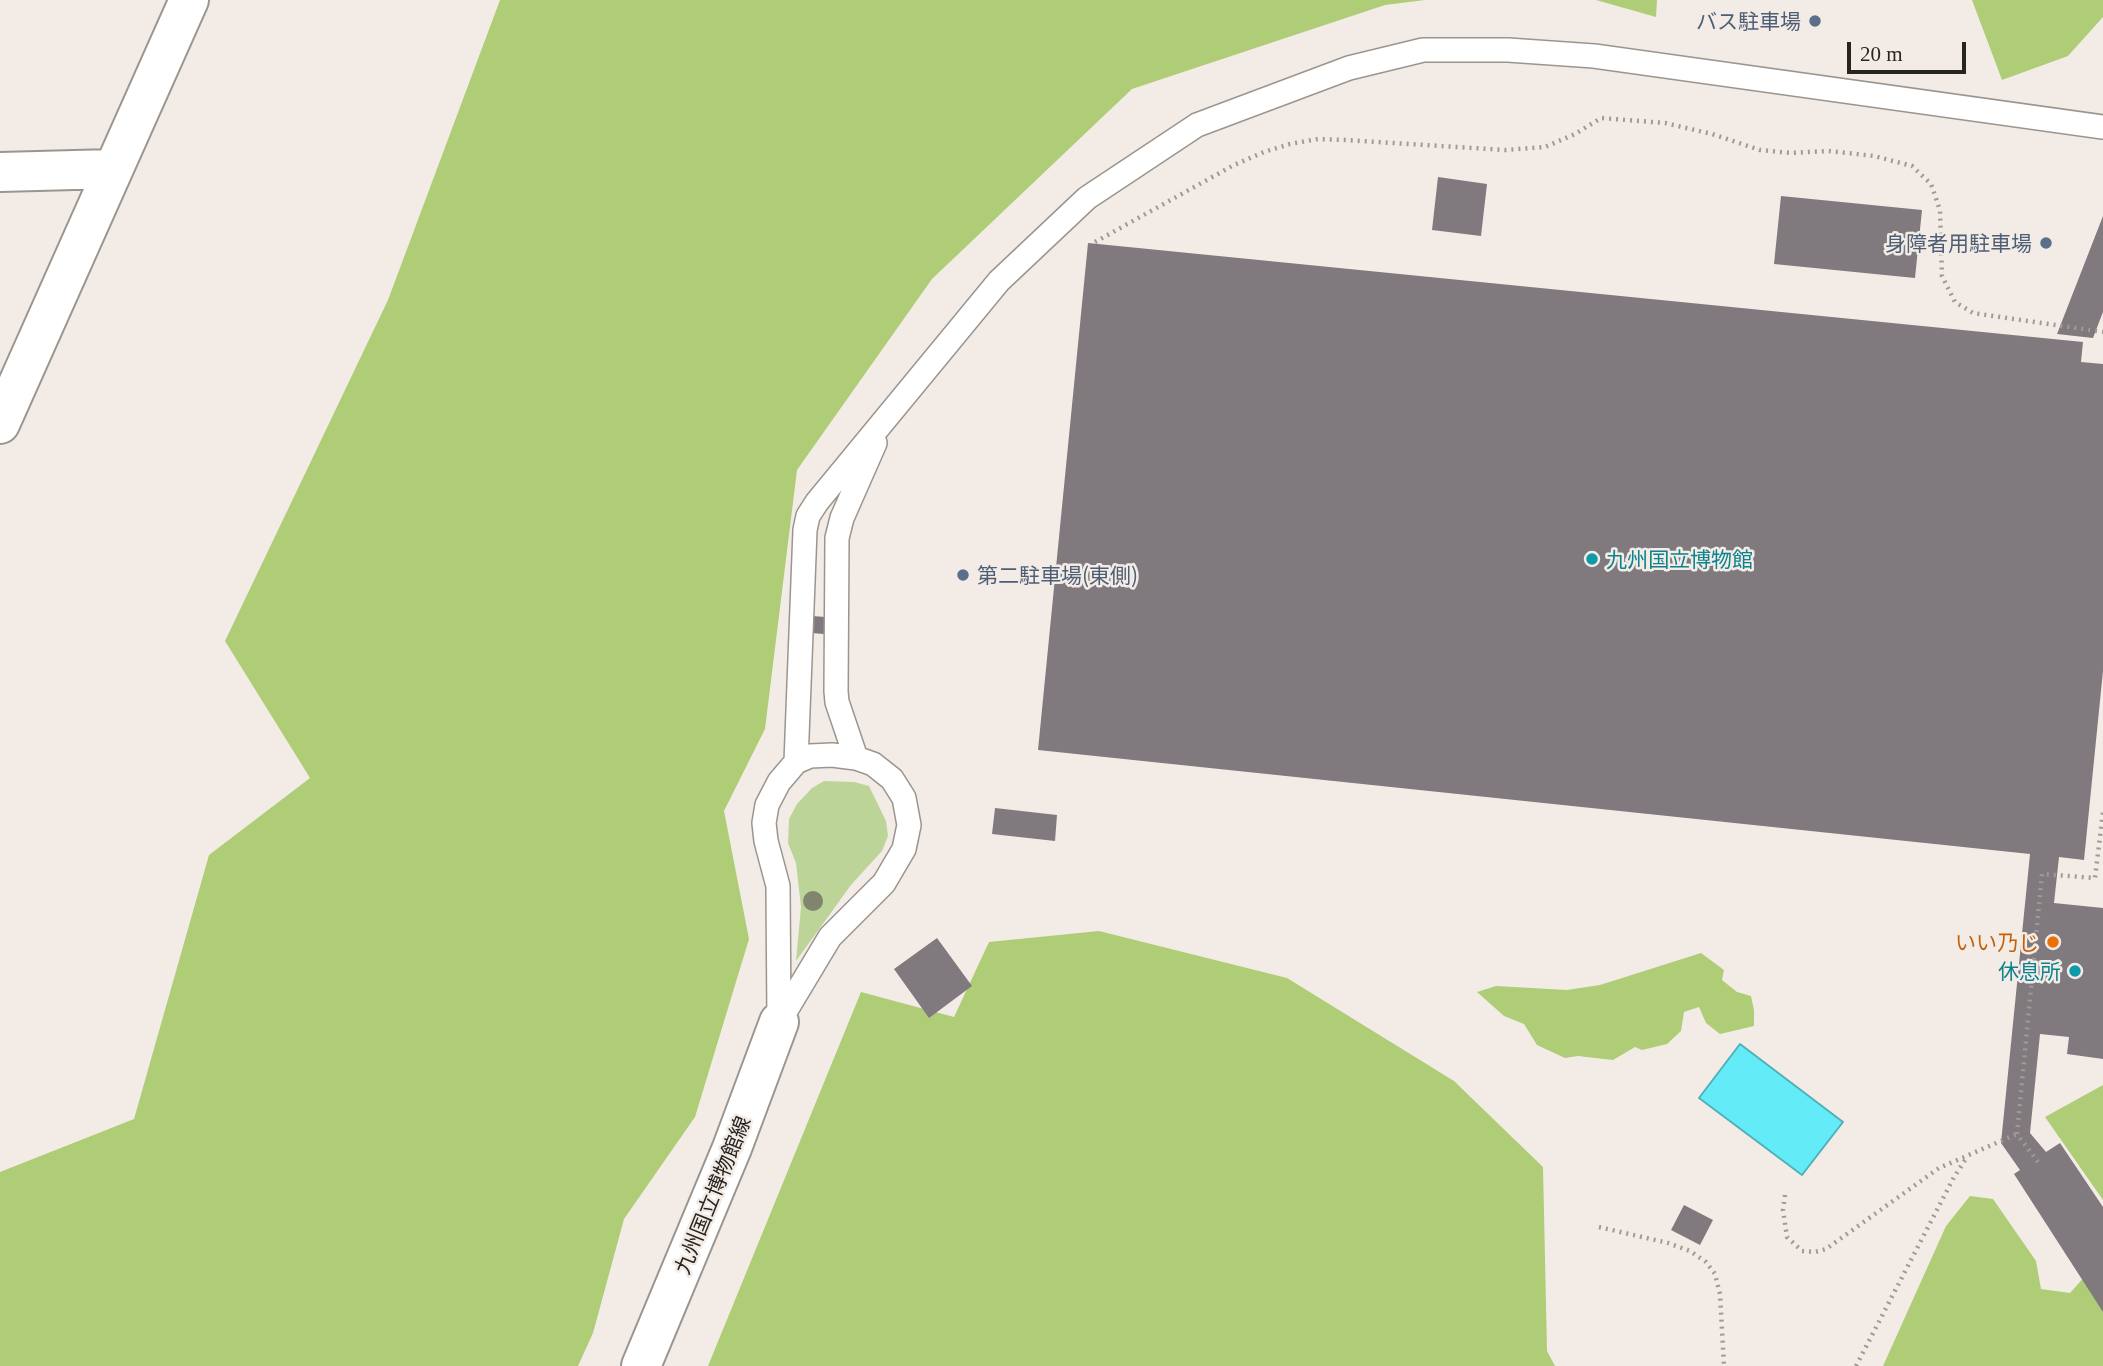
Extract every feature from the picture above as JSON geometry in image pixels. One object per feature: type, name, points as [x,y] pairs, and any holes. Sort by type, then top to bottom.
[{"type":"street","points":[[4,407],[189,0]]},
{"type":"street","points":[[0,172],[112,169]]},
{"type":"street","name":"九州国立博物館線","points":[[641,1366],[732,1148],[779,1022]]},
{"type":"lane","points":[[796,762],[808,516],[830,484],[884,423],[999,281],[1087,198],[1197,125],[1286,90],[1361,65],[1423,50],[1508,50],[1582,55],[2103,127]]},
{"type":"lane","points":[[856,758],[837,702],[836,691],[837,538],[842,517],[884,423]]},
{"type":"lane","points":[[810,756],[856,758],[873,764],[892,779],[904,798],[909,825],[904,849],[884,883],[830,937],[779,1022],[778,886],[766,841],[764,823],[767,805],[779,782],[796,762],[810,756]]},
{"type":"path","points":[[1095,242],[1234,165],[1290,144],[1318,139],[1345,139],[1505,150],[1545,146],[1575,134],[1601,118],[1654,122],[1712,134],[1760,150],[1791,153],[1840,152],[1874,156],[1912,166],[1931,184],[1940,210],[1942,276],[1955,302],[1973,313],[2103,332]]},
{"type":"path","points":[[2038,1162],[2017,1134],[2042,874],[2095,878],[2103,812]]},
{"type":"path","points":[[1785,1195],[1783,1210],[1787,1237],[1802,1251],[1815,1252],[1826,1249],[1939,1168],[2017,1134]]},
{"type":"path","points":[[1856,1366],[1952,1179],[1966,1158]]},
{"type":"path","points":[[1599,1227],[1668,1242],[1690,1251],[1706,1262],[1715,1274],[1720,1294],[1724,1366]]},
{"type":"green space","points":[[500,0],[1425,0],[1385,5],[1132,89],[932,279],[797,470],[765,729],[724,811],[749,939],[695,1117],[624,1219],[593,1333],[578,1366],[0,1366],[0,1172],[134,1119],[209,855],[310,778],[225,641],[388,300]]},
{"type":"green space","points":[[1596,0],[1657,0],[1656,17]]},
{"type":"green space","points":[[1972,0],[2103,0],[2103,17],[2068,56],[2002,80]]},
{"type":"green space","points":[[824,781],[854,782],[869,786],[886,821],[888,836],[882,851],[851,885],[796,961],[801,907],[796,863],[788,843],[789,819],[797,804],[812,788]]},
{"type":"green space","points":[[1099,931],[1287,978],[1454,1081],[1543,1167],[1547,1351],[1555,1366],[708,1366],[861,992],[954,1017],[989,942]]},
{"type":"green space","points":[[1701,953],[1724,970],[1722,980],[1737,992],[1751,996],[1754,1026],[1720,1034],[1706,1023],[1699,1007],[1684,1012],[1681,1031],[1667,1044],[1642,1050],[1635,1047],[1613,1060],[1578,1056],[1565,1058],[1537,1045],[1524,1024],[1504,1016],[1477,992],[1496,986],[1567,990],[1600,985]]},
{"type":"green space","points":[[2103,1085],[2103,1200],[2045,1117]]},
{"type":"green space","points":[[1970,1196],[1993,1199],[2036,1261],[2041,1289],[2070,1293],[2103,1256],[2103,1366],[1883,1366],[1946,1226]]},
{"type":"water","points":[[1740,1044],[1843,1122],[1802,1175],[1699,1098]]},
{"type":"building","points":[[1438,177],[1487,184],[1481,236],[1432,230]]},
{"type":"building","points":[[1781,196],[1922,210],[1915,278],[1774,264]]},
{"type":"building","points":[[2103,216],[2103,312],[2093,338],[2057,334]]},
{"type":"building","name":"九州国立博物館","points":[[1088,243],[2083,342],[2081,362],[2103,364],[2103,671],[2084,860],[2059,857],[2054,903],[2103,908],[2103,1059],[2067,1054],[2069,1037],[2040,1034],[2030,1133],[2046,1152],[2060,1143],[2103,1207],[2103,1312],[2014,1174],[2020,1170],[2001,1143],[2030,854],[1038,750]]},
{"type":"building","points":[[812,616],[826,617],[824,634],[811,633]]},
{"type":"building","points":[[995,808],[1057,815],[1055,841],[992,834]]},
{"type":"building","points":[[937,938],[972,986],[929,1018],[894,969]]},
{"type":"building","points":[[1684,1205],[1713,1220],[1700,1245],[1671,1230]]},
{"type":"place","name":"バス駐車場","points":[[1815,21]]},
{"type":"place","name":"身障者用駐車場","points":[[2046,243]]},
{"type":"place","name":"九州国立博物館","points":[[1592,559]]},
{"type":"place","name":"第二駐車場(東側)","points":[[963,575]]},
{"type":"place","name":"いい乃じ","points":[[2053,942]]},
{"type":"place","name":"休息所","points":[[2075,971]]}]
